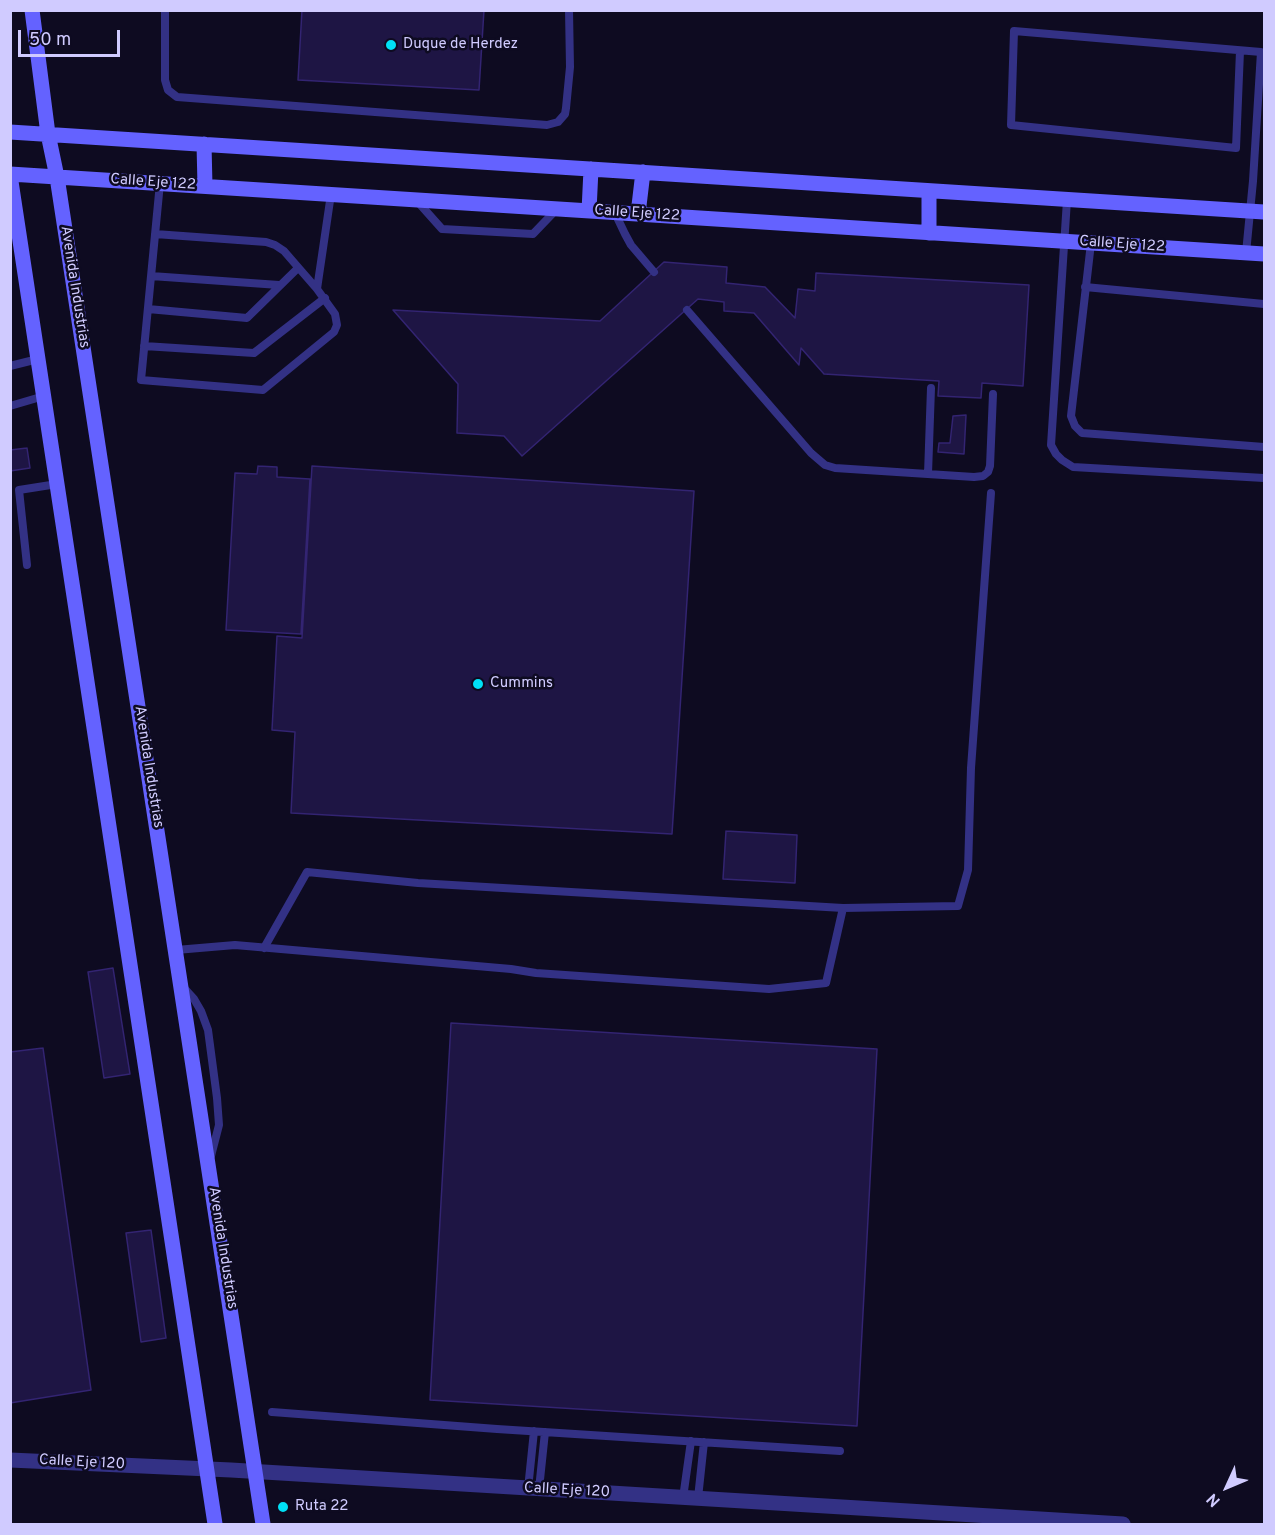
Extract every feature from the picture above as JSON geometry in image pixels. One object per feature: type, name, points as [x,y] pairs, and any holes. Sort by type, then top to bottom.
[{"type":"main road","name":"Avenida Industrias","points":[[32,10],[48,134],[57,177],[263,1524]]},
{"type":"main road","points":[[10,132],[1257,212]]},
{"type":"main road","points":[[204,144],[204,186]]},
{"type":"main road","points":[[589,211],[591,169]]},
{"type":"main road","points":[[638,214],[643,172]]},
{"type":"main road","points":[[10,174],[215,1524]]},
{"type":"main road","name":"Calle Eje 122","points":[[10,174],[1264,255]]},
{"type":"main road","points":[[929,191],[929,233]]},
{"type":"street","name":"Calle Eje 120","points":[[10,1460],[207,1469],[1124,1524]]},
{"type":"lane","points":[[165,10],[165,80],[168,90],[177,97],[547,125],[558,122],[565,114],[570,67],[569,10]]},
{"type":"lane","points":[[1240,51],[1236,148],[1011,125],[1014,31],[1261,52],[1257,121],[1257,212],[1246,253]]},
{"type":"lane","points":[[1257,121],[1264,111]]},
{"type":"lane","points":[[155,234],[266,242],[275,245],[284,251],[325,298],[335,314],[337,325],[334,332],[263,390],[141,380],[144,346],[160,183]]},
{"type":"lane","points":[[317,289],[331,194]]},
{"type":"lane","points":[[416,200],[442,229],[533,234],[557,209]]},
{"type":"lane","points":[[1067,200],[1051,445],[1056,454],[1073,466],[1264,478]]},
{"type":"lane","points":[[615,213],[632,245],[654,272]]},
{"type":"lane","points":[[1091,243],[1071,416],[1075,426],[1082,433],[1264,447]]},
{"type":"lane","points":[[148,309],[247,318],[298,268]]},
{"type":"lane","points":[[151,276],[279,285]]},
{"type":"lane","points":[[1085,287],[1264,304]]},
{"type":"lane","points":[[144,346],[254,353],[325,298]]},
{"type":"lane","points":[[687,310],[818,460],[835,468],[982,476],[988,472],[990,466],[993,394]]},
{"type":"lane","points":[[10,366],[38,359]]},
{"type":"lane","points":[[928,474],[931,388]]},
{"type":"lane","points":[[10,406],[44,396]]},
{"type":"lane","points":[[27,565],[19,490],[57,484]]},
{"type":"lane","points":[[264,948],[307,872],[418,883],[843,908],[958,906],[968,870],[971,768],[991,493]]},
{"type":"lane","points":[[176,950],[236,945],[511,969],[536,974],[769,989],[826,983],[843,908]]},
{"type":"lane","points":[[273,1412],[840,1451]]},
{"type":"lane","points":[[534,1431],[534,1489]]},
{"type":"lane","points":[[534,1489],[545,1432]]},
{"type":"lane","points":[[690,1498],[691,1441]]},
{"type":"lane","points":[[690,1498],[704,1442]]},
{"type":"building","name":"Duque de Herdez","points":[[302,10],[484,10],[479,90],[298,80]]},
{"type":"building","points":[[664,262],[727,267],[726,283],[765,287],[795,318],[798,289],[815,291],[816,273],[1029,285],[1023,386],[982,383],[981,398],[938,396],[939,381],[824,374],[801,348],[799,365],[754,313],[724,311],[724,302],[698,299],[522,456],[504,436],[457,433],[458,384],[393,310],[600,321]]},
{"type":"building","points":[[966,415],[964,454],[938,452],[939,443],[950,443],[953,416]]},
{"type":"building","points":[[27,448],[30,468],[10,471],[10,450]]},
{"type":"building","points":[[258,466],[277,467],[277,477],[310,479],[301,634],[226,630],[235,473],[257,474]]},
{"type":"building","name":"Cummins","points":[[312,466],[694,491],[672,834],[291,813],[295,732],[272,730],[277,636],[302,638]]},
{"type":"building","points":[[726,831],[797,835],[795,883],[723,879]]},
{"type":"building","points":[[113,968],[130,1074],[104,1078],[88,972]]},
{"type":"building","points":[[451,1023],[877,1049],[857,1426],[430,1400]]},
{"type":"building","points":[[43,1048],[91,1390],[10,1403],[10,1052]]},
{"type":"building","points":[[151,1230],[166,1338],[141,1342],[126,1233]]},
{"type":"place","name":"Duque de Herdez","points":[[391,45]]},
{"type":"place","name":"Cummins","points":[[478,684]]},
{"type":"place","name":"Ruta 22","points":[[283,1507]]}]
